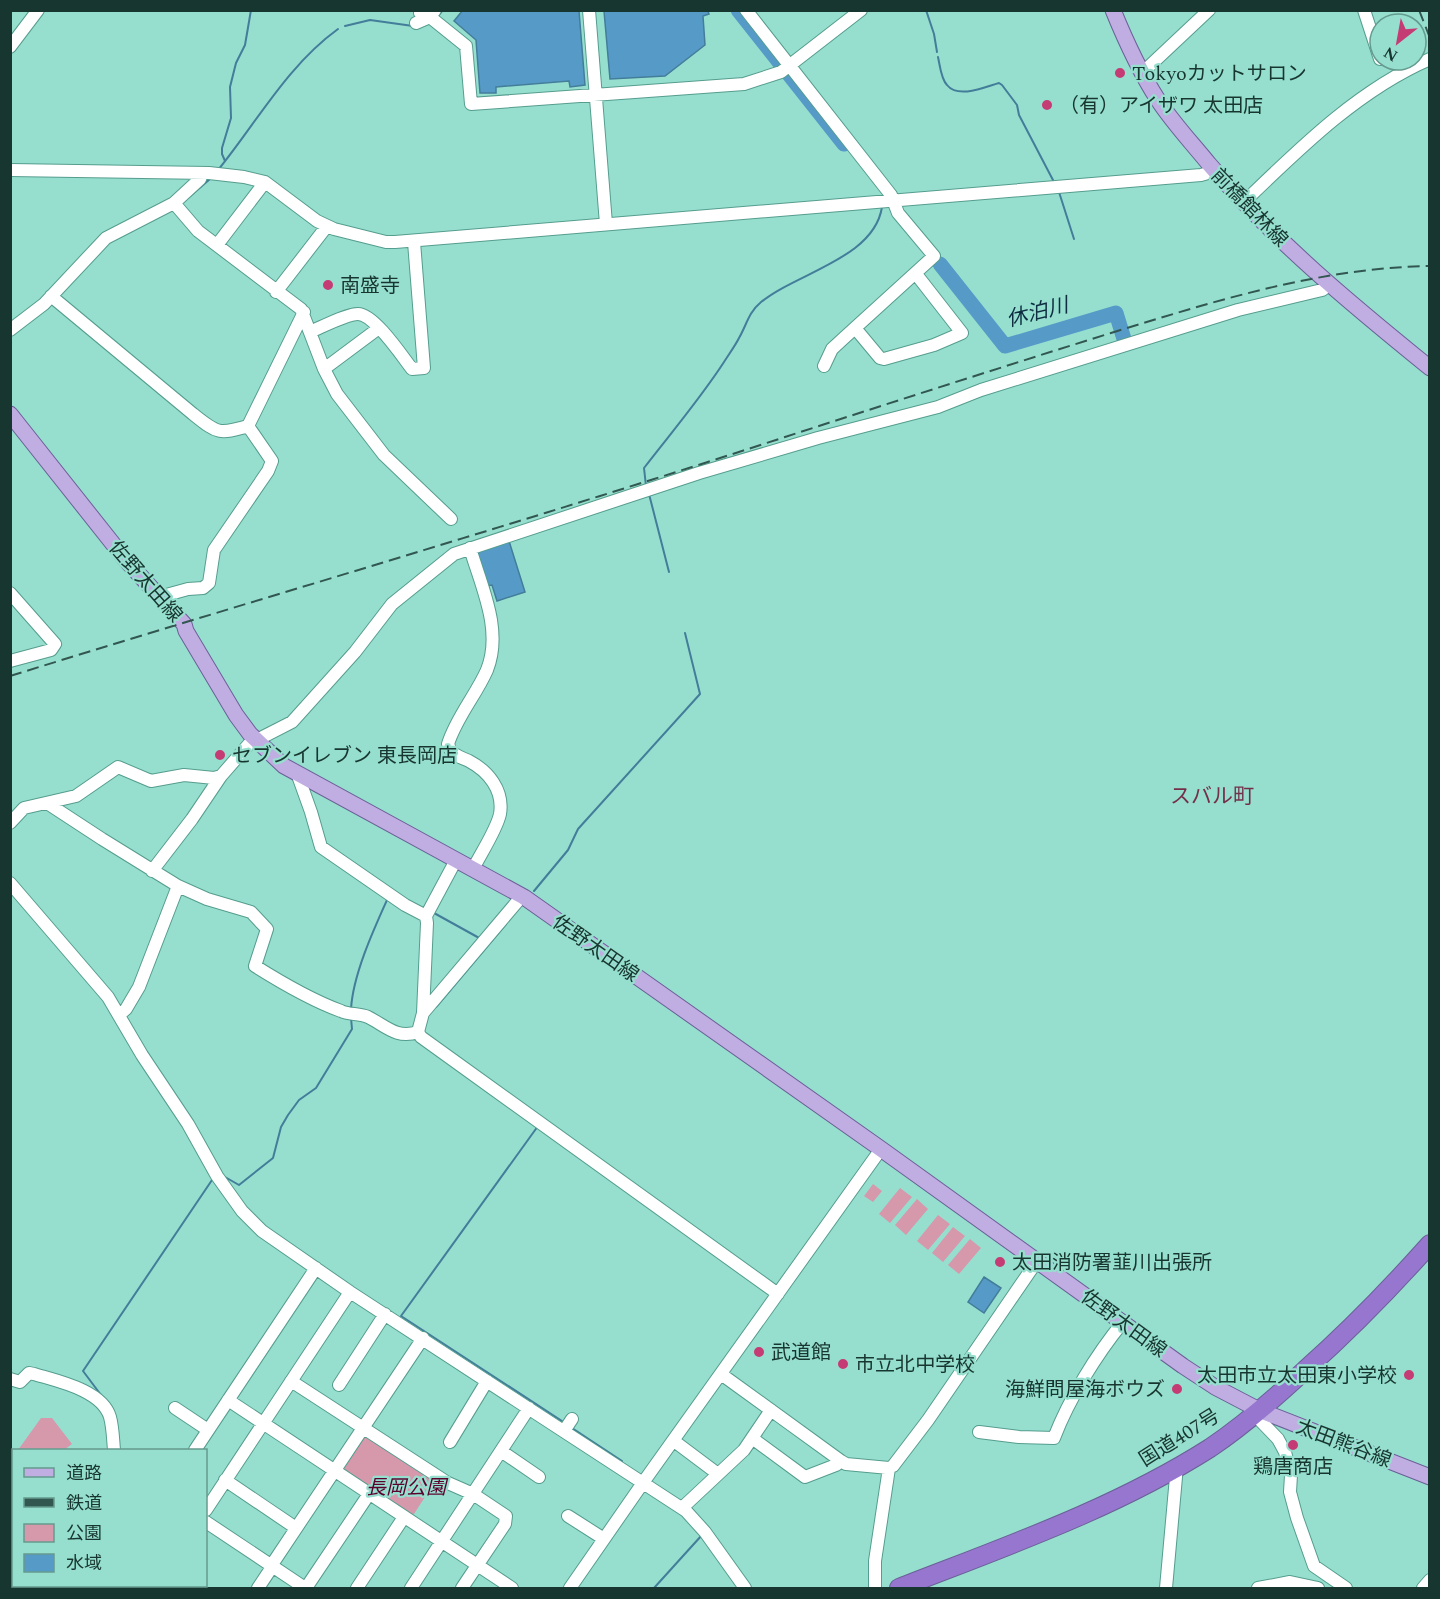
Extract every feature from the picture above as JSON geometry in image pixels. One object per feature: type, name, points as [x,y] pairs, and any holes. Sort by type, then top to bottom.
[{"type":"highway","name":"国道407号","points":[[899,1588],[1113,1500],[1209,1448],[1256,1412],[1353,1327],[1430,1244]]},
{"type":"main road","name":"前橋館林線","points":[[1113,10],[1142,73],[1179,128],[1215,171],[1329,285],[1430,368]]},
{"type":"main road","name":"佐野太田線","points":[[10,414],[125,559],[184,624],[236,715],[256,739],[284,766],[522,896],[1037,1262],[1215,1387],[1256,1412]]},
{"type":"main road","name":"太田熊谷線","points":[[1256,1412],[1430,1477]]},
{"type":"street","points":[[10,46],[38,10]]},
{"type":"street","points":[[590,10],[606,224]]},
{"type":"street","points":[[746,10],[786,68],[894,201],[898,213],[934,256],[832,349],[824,366]]},
{"type":"street","points":[[426,13],[466,46],[471,104],[744,84],[786,68],[861,10]]},
{"type":"street","points":[[1142,73],[1209,10]]},
{"type":"street","points":[[1244,202],[1303,146],[1387,80],[1430,59]]},
{"type":"street","points":[[1384,72],[1387,80]]},
{"type":"street","points":[[10,170],[230,175],[266,182],[327,226],[386,242],[414,242],[1200,175],[1215,171]]},
{"type":"street","points":[[10,330],[44,304],[106,238],[174,203],[200,179],[202,174]]},
{"type":"street","points":[[217,246],[266,182]]},
{"type":"street","points":[[174,203],[190,224],[304,312],[324,369],[337,394],[384,455],[451,519]]},
{"type":"street","points":[[276,292],[327,226]]},
{"type":"street","points":[[310,332],[358,314],[367,317],[379,328],[412,369],[424,368],[414,242]]},
{"type":"street","points":[[855,328],[880,358],[884,359],[941,342],[962,333],[916,274]]},
{"type":"street","points":[[152,871],[192,819],[221,776],[249,744],[292,722],[355,652],[392,604],[454,554],[699,473],[818,438],[938,407],[981,390],[1115,348],[1238,310],[1322,290],[1329,285]]},
{"type":"street","points":[[51,296],[213,430],[228,432],[248,426],[304,312]]},
{"type":"street","points":[[324,369],[379,328]]},
{"type":"street","points":[[159,597],[203,588],[208,583],[214,550],[268,471],[272,461],[248,426]]},
{"type":"street","points":[[470,548],[491,615],[493,647],[487,669],[448,744],[452,752],[482,768],[494,784],[500,803],[500,814],[496,824],[472,869]]},
{"type":"street","points":[[10,593],[54,640],[55,644],[51,650],[13,657]]},
{"type":"street","points":[[10,823],[24,808],[76,796],[118,767],[151,781],[184,775],[214,778],[221,776]]},
{"type":"street","points":[[297,773],[321,847],[405,905],[428,912]]},
{"type":"street","points":[[47,803],[178,886],[207,899],[251,912],[267,929],[255,966],[315,1000],[349,1013],[368,1017],[386,1030],[408,1035],[418,1032]]},
{"type":"street","points":[[456,860],[428,912],[423,1013],[418,1032],[421,1037],[778,1294]]},
{"type":"street","points":[[10,883],[108,997],[142,1055],[188,1124],[216,1176],[242,1211],[275,1241],[350,1292],[682,1508],[705,1532],[745,1588]]},
{"type":"street","points":[[119,1015],[126,1009],[140,987],[149,957],[178,886]]},
{"type":"street","points":[[423,1013],[522,896]]},
{"type":"street","points":[[570,1588],[881,1149]]},
{"type":"street","points":[[721,1374],[846,1464],[889,1468],[893,1466],[928,1420],[1037,1262]]},
{"type":"street","points":[[196,1449],[316,1268]]},
{"type":"street","points":[[207,1508],[350,1292]]},
{"type":"street","points":[[339,1385],[385,1314]]},
{"type":"street","points":[[979,1432],[1054,1438],[1059,1421],[1074,1394],[1124,1322]]},
{"type":"street","points":[[258,1588],[423,1338]]},
{"type":"street","points":[[10,1379],[20,1382],[29,1373],[78,1387],[100,1403],[110,1415],[114,1449]]},
{"type":"street","points":[[291,1381],[448,1483],[473,1494],[506,1516],[507,1520],[462,1588]]},
{"type":"street","points":[[450,1442],[487,1381]]},
{"type":"street","points":[[228,1400],[512,1588]]},
{"type":"street","points":[[175,1408],[208,1430]]},
{"type":"street","points":[[411,1588],[529,1408]]},
{"type":"street","points":[[682,1508],[744,1450],[771,1410]]},
{"type":"street","points":[[1256,1412],[1278,1439],[1285,1452],[1289,1464],[1290,1492],[1314,1566],[1346,1588]]},
{"type":"street","points":[[564,1431],[572,1419]]},
{"type":"street","points":[[752,1438],[805,1477],[841,1461]]},
{"type":"street","points":[[674,1441],[718,1474]]},
{"type":"street","points":[[501,1451],[539,1477]]},
{"type":"street","points":[[1166,1588],[1177,1466]]},
{"type":"street","points":[[875,1588],[875,1562],[889,1468]]},
{"type":"street","points":[[225,1480],[296,1528]]},
{"type":"street","points":[[207,1523],[306,1588],[369,1494]]},
{"type":"street","points":[[568,1516],[604,1539]]},
{"type":"street","points":[[357,1588],[404,1517]]},
{"type":"street","points":[[1423,1588],[1430,1580]]},
{"type":"street","points":[[1264,1588],[1290,1582],[1318,1588]]},
{"type":"green space","points":[[873,1184],[882,1191],[873,1202],[864,1196]]},
{"type":"green space","points":[[900,1188],[912,1197],[890,1223],[879,1214]]},
{"type":"green space","points":[[917,1199],[928,1209],[906,1235],[895,1225]]},
{"type":"green space","points":[[938,1215],[950,1224],[928,1250],[917,1241]]},
{"type":"green space","points":[[953,1227],[965,1236],[943,1262],[932,1253]]},
{"type":"green space","points":[[970,1239],[981,1248],[959,1274],[948,1265]]},
{"type":"green space","points":[[41,1418],[52,1418],[72,1444],[65,1449],[19,1449]]},
{"type":"green space","name":"長岡公園","points":[[366,1436],[436,1480],[412,1517],[344,1472],[342,1466],[361,1437]]},
{"type":"green space","points":[[12,1458],[12,1528],[10,1527],[10,1461]]},
{"type":"water","points":[[463,10],[579,11],[585,85],[570,87],[569,81],[496,87],[496,93],[480,93],[476,40],[454,21]]},
{"type":"water","points":[[604,11],[708,11],[709,14],[703,16],[705,45],[665,76],[610,79]]},
{"type":"water","points":[[509,541],[525,592],[497,601],[492,585],[487,586],[477,555],[480,550]]},
{"type":"water","points":[[984,1277],[1001,1288],[984,1313],[968,1302]]},
{"type":"waterway","points":[[225,161],[222,148],[231,118],[230,87],[236,63],[245,45],[251,10]]},
{"type":"waterway","points":[[439,15],[443,10]]},
{"type":"waterway","name":"休泊川","points":[[738,10],[844,144]]},
{"type":"waterway","points":[[926,10],[937,52]]},
{"type":"waterway","points":[[345,26],[370,20],[413,26]]},
{"type":"waterway","points":[[218,170],[288,77],[303,60],[338,29]]},
{"type":"waterway","points":[[938,57],[943,79],[952,89],[965,92],[999,83],[1002,85],[1017,105],[1019,115],[1054,182]]},
{"type":"waterway","points":[[189,197],[210,179]]},
{"type":"waterway","points":[[1059,192],[1074,239]]},
{"type":"waterway","points":[[646,486],[644,468],[715,376],[756,307],[775,292],[849,252],[864,240],[876,225],[882,207]]},
{"type":"waterway","name":"休泊川","points":[[940,264],[1005,346],[1116,313],[1124,339]]},
{"type":"waterway","points":[[649,494],[669,572]]},
{"type":"waterway","points":[[534,891],[568,850],[578,829],[700,694],[685,633]]},
{"type":"waterway","points":[[351,1009],[360,968],[387,900]]},
{"type":"waterway","points":[[434,913],[481,939]]},
{"type":"waterway","points":[[436,1007],[506,924]]},
{"type":"waterway","points":[[225,1177],[239,1185],[273,1158],[281,1127],[299,1100],[316,1088],[352,1029],[351,1018]]},
{"type":"waterway","points":[[538,1126],[401,1316],[565,1423]]},
{"type":"waterway","points":[[101,1395],[83,1371],[212,1180]]},
{"type":"waterway","points":[[572,1428],[622,1461]]},
{"type":"waterway","points":[[654,1588],[702,1535]]},
{"type":"railway","points":[[1419,10],[1430,38]]},
{"type":"railway","points":[[10,676],[592,499],[1189,309],[1308,280],[1389,268],[1430,266]]},
{"type":"place","name":"Tokyoカットサロン","points":[[1120,73]]},
{"type":"place","name":"（有）アイザワ 太田店","points":[[1047,105]]},
{"type":"place","name":"南盛寺","points":[[328,285]]},
{"type":"place","name":"セブンイレブン 東長岡店","points":[[220,755]]},
{"type":"place","name":"太田消防署韮川出張所","points":[[1000,1262]]},
{"type":"place","name":"武道館","points":[[759,1352]]},
{"type":"place","name":"市立北中学校","points":[[843,1364]]},
{"type":"place","name":"太田市立太田東小学校","points":[[1409,1375]]},
{"type":"place","name":"海鮮問屋海ボウズ","points":[[1177,1389]]},
{"type":"place","name":"鶏唐商店","points":[[1293,1445]]},
{"type":"district","name":"スバル町","points":[[1212,796]]}]
